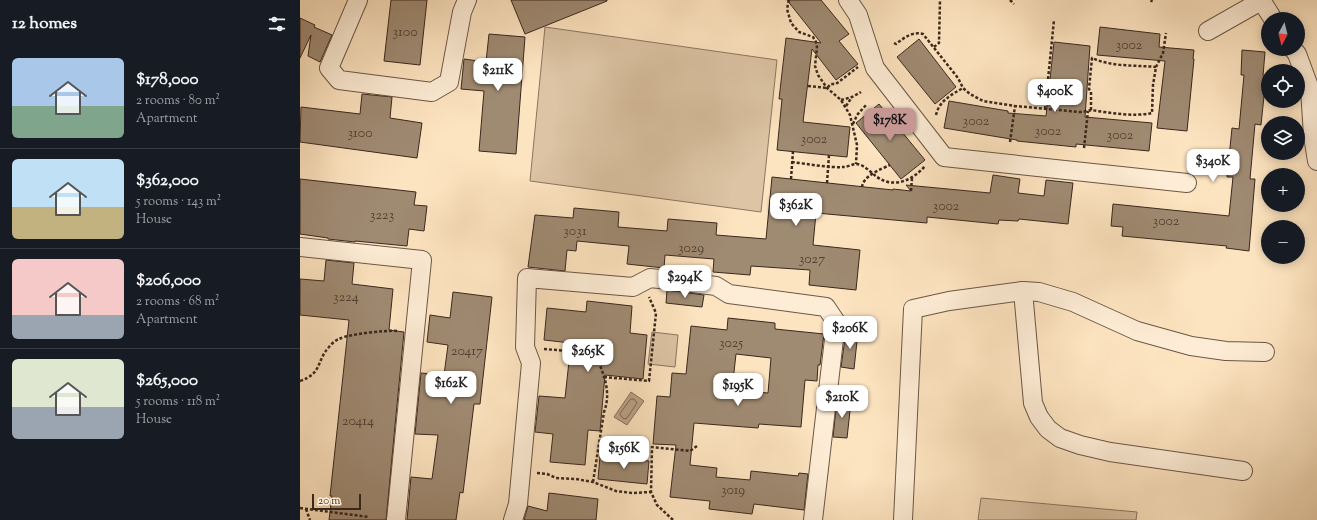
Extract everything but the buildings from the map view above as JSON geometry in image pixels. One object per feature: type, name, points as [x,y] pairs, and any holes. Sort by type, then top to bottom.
[{"type":"street","points":[[358,0],[329,68],[340,80],[432,92],[449,82],[462,12],[467,0]]},
{"type":"street","points":[[848,0],[858,15],[875,68],[944,157],[1187,183]]},
{"type":"street","points":[[1208,31],[1261,0],[1269,12]]},
{"type":"street","points":[[1298,56],[1310,89],[1313,136],[1317,161]]},
{"type":"street","points":[[300,247],[422,260],[396,520]]},
{"type":"street","points":[[513,520],[518,504],[531,363],[525,347],[527,278],[633,287],[650,278],[716,286],[729,294],[826,307],[836,322],[813,520]]},
{"type":"street","points":[[1023,291],[1033,403],[1039,417],[1048,429],[1060,438],[1080,445],[1110,452],[1243,471]]},
{"type":"street","points":[[903,520],[913,309],[948,301],[1023,291],[1039,292],[1073,302],[1137,331],[1190,346],[1226,351],[1265,352]]},
{"type":"path","points":[[789,0],[787,9],[791,23],[800,32],[813,37],[816,42],[817,47],[815,66],[818,75],[827,88],[846,106],[853,124],[857,145],[856,164]]},
{"type":"path","points":[[934,47],[939,43],[940,0]]},
{"type":"path","points":[[1010,0],[1014,4]]},
{"type":"path","points":[[1045,109],[1054,20]]},
{"type":"path","points":[[894,43],[896,44],[912,34],[923,34],[958,78],[963,88],[970,94],[983,100],[1014,106],[1138,115],[1152,113],[1153,85],[1156,67],[1163,53],[1166,33]]},
{"type":"path","points":[[1084,148],[1091,92],[1089,90],[1092,58],[1115,64],[1156,67]]},
{"type":"path","points":[[808,86],[827,88],[831,84],[836,84],[861,63]]},
{"type":"path","points":[[936,115],[938,107],[949,96],[963,88]]},
{"type":"path","points":[[841,100],[852,97],[861,92]]},
{"type":"path","points":[[846,106],[852,97]]},
{"type":"path","points":[[853,124],[857,115],[867,104]]},
{"type":"path","points":[[1010,142],[1014,106]]},
{"type":"path","points":[[791,179],[793,151]]},
{"type":"path","points":[[827,183],[829,155]]},
{"type":"path","points":[[792,162],[844,167],[856,164],[865,168],[884,181],[890,182],[899,182],[912,178],[919,174],[925,166]]},
{"type":"path","points":[[862,187],[864,181],[873,174],[890,165]]},
{"type":"path","points":[[911,191],[912,178]]},
{"type":"path","points":[[604,377],[649,381],[656,313],[648,295]]},
{"type":"path","points":[[300,381],[309,378],[317,371],[328,348],[338,339],[355,335],[394,331]]},
{"type":"path","points":[[543,349],[608,354]]},
{"type":"path","points":[[593,482],[604,412],[608,403],[608,394],[604,377],[595,352]]},
{"type":"path","points":[[673,520],[657,504],[651,492],[652,447],[690,451],[697,446]]},
{"type":"path","points":[[547,474],[556,478],[593,482],[616,491],[632,493],[651,492]]},
{"type":"path","points":[[300,508],[368,517]]},
{"type":"path","points":[[306,509],[310,520]]},
{"type":"shaded area","points":[[545,27],[777,60],[761,212],[530,181]]},
{"type":"shaded area","points":[[652,332],[678,335],[675,367],[648,364]]},
{"type":"shaded area","points":[[981,498],[1137,512],[1136,520],[978,520]]},
{"type":"water","points":[[631,392],[644,401],[627,425],[614,417]]}]
